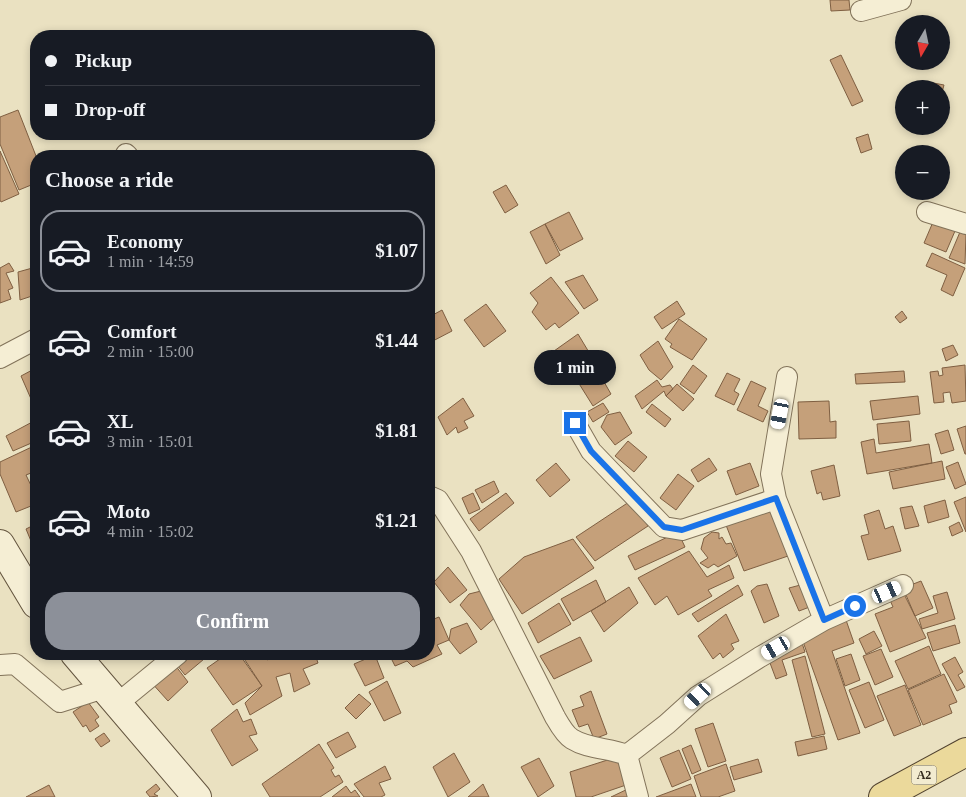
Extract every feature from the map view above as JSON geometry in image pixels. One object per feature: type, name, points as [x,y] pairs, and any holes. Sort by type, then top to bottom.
[{"type":"main road","name":"A2","points":[[883,797],[966,752]]},
{"type":"street","points":[[861,11],[901,0]]},
{"type":"street","points":[[927,212],[966,224]]},
{"type":"street","points":[[0,358],[30,342]]},
{"type":"street","points":[[788,377],[771,474],[776,498],[824,620]]},
{"type":"street","points":[[575,423],[591,451],[664,527],[682,530],[776,498]]},
{"type":"street","points":[[435,499],[438,500],[471,551],[554,717],[570,739],[593,748],[609,748],[627,755]]},
{"type":"street","points":[[0,544],[30,594]]},
{"type":"street","points":[[627,755],[667,724],[698,696],[824,620],[903,585]]},
{"type":"street","points":[[80,660],[197,797]]},
{"type":"street","points":[[0,665],[15,664],[60,702],[110,696],[168,660]]},
{"type":"street","points":[[627,755],[638,797]]},
{"type":"building","points":[[830,0],[849,0],[850,10],[831,11]]},
{"type":"building","points":[[841,55],[863,101],[852,106],[830,60]]},
{"type":"building","points":[[18,110],[34,150],[30,150],[30,185],[19,190],[0,144],[0,117]]},
{"type":"building","points":[[868,134],[872,149],[861,153],[856,138]]},
{"type":"building","points":[[0,151],[19,194],[1,202],[0,200]]},
{"type":"building","points":[[506,185],[518,205],[505,213],[493,192]]},
{"type":"building","points":[[569,212],[583,239],[560,251],[545,224]]},
{"type":"building","points":[[933,222],[955,231],[946,252],[924,243]]},
{"type":"building","points":[[545,224],[560,255],[546,264],[530,232]]},
{"type":"building","points":[[960,232],[966,234],[965,264],[949,258]]},
{"type":"building","points":[[932,253],[965,268],[953,296],[941,290],[947,275],[926,266]]},
{"type":"building","points":[[9,263],[14,271],[6,273],[13,288],[8,290],[11,299],[0,303],[0,268]]},
{"type":"building","points":[[30,269],[30,297],[20,300],[18,272]]},
{"type":"building","points":[[583,275],[598,300],[584,309],[565,282]]},
{"type":"building","points":[[551,277],[579,313],[559,328],[555,323],[546,330],[532,312],[538,303],[530,293]]},
{"type":"building","points":[[677,301],[685,314],[662,329],[654,317]]},
{"type":"building","points":[[486,304],[506,331],[484,347],[464,320]]},
{"type":"building","points":[[442,310],[452,331],[435,340],[435,314]]},
{"type":"building","points":[[902,311],[907,318],[900,323],[895,317]]},
{"type":"building","points":[[679,319],[707,339],[692,360],[670,347],[672,344],[665,339]]},
{"type":"building","points":[[578,334],[596,364],[579,376],[565,358],[560,362],[554,351]]},
{"type":"building","points":[[658,341],[673,367],[661,380],[649,370],[640,355]]},
{"type":"building","points":[[953,345],[958,355],[946,361],[942,349]]},
{"type":"building","points":[[693,365],[707,376],[694,394],[680,384]]},
{"type":"building","points":[[965,365],[966,401],[952,403],[950,392],[943,393],[944,402],[934,403],[930,372],[938,371],[939,376],[943,375],[942,368]]},
{"type":"building","points":[[596,368],[611,394],[593,406],[578,382]]},
{"type":"building","points":[[30,371],[30,397],[21,376]]},
{"type":"building","points":[[904,371],[905,382],[856,384],[855,374]]},
{"type":"building","points":[[727,373],[740,379],[734,391],[739,394],[734,405],[715,396]]},
{"type":"building","points":[[657,380],[662,387],[670,385],[673,389],[666,396],[664,391],[642,409],[635,396]]},
{"type":"building","points":[[751,381],[766,388],[758,406],[768,411],[763,422],[737,410]]},
{"type":"building","points":[[677,384],[694,399],[683,411],[666,396]]},
{"type":"building","points":[[918,396],[920,414],[873,420],[870,401]]},
{"type":"building","points":[[463,398],[474,416],[464,421],[468,428],[458,433],[456,427],[447,435],[438,417]]},
{"type":"building","points":[[829,401],[830,422],[836,421],[836,438],[799,439],[798,402]]},
{"type":"building","points":[[603,403],[609,412],[593,422],[587,412]]},
{"type":"building","points":[[652,404],[671,419],[665,427],[646,412]]},
{"type":"building","points":[[620,412],[632,433],[615,445],[601,427],[607,415]]},
{"type":"building","points":[[909,421],[911,441],[879,444],[877,424]]},
{"type":"building","points":[[30,423],[30,444],[13,451],[6,436]]},
{"type":"building","points":[[966,426],[966,454],[965,454],[957,429]]},
{"type":"building","points":[[948,430],[954,450],[941,454],[935,434]]},
{"type":"building","points":[[874,439],[876,453],[929,444],[932,463],[867,474],[861,442]]},
{"type":"building","points":[[628,441],[647,457],[634,472],[615,456]]},
{"type":"building","points":[[30,448],[30,473],[26,475],[30,483],[30,506],[16,512],[0,474],[0,462]]},
{"type":"building","points":[[709,458],[717,470],[698,482],[691,470]]},
{"type":"building","points":[[942,461],[945,479],[893,489],[889,472]]},
{"type":"building","points":[[958,462],[966,484],[955,489],[946,467]]},
{"type":"building","points":[[556,463],[570,480],[550,497],[536,480]]},
{"type":"building","points":[[750,463],[759,486],[736,495],[727,471]]},
{"type":"building","points":[[834,465],[840,496],[823,500],[821,492],[817,494],[811,471]]},
{"type":"building","points":[[678,474],[694,486],[676,510],[660,498]]},
{"type":"building","points":[[494,481],[499,492],[482,503],[475,490]]},
{"type":"building","points":[[473,493],[480,509],[469,514],[462,498]]},
{"type":"building","points":[[506,493],[514,503],[479,531],[470,519]]},
{"type":"building","points":[[966,497],[966,532],[954,502]]},
{"type":"building","points":[[632,500],[648,526],[595,561],[576,537]]},
{"type":"building","points":[[945,500],[949,517],[928,523],[924,506]]},
{"type":"building","points":[[770,506],[791,555],[744,571],[724,520]]},
{"type":"building","points":[[912,506],[919,526],[905,529],[900,508]]},
{"type":"building","points":[[879,510],[885,529],[893,526],[901,551],[868,560],[861,536],[869,534],[864,515]]},
{"type":"building","points":[[959,522],[963,531],[952,536],[949,527]]},
{"type":"building","points":[[30,527],[30,539],[26,529]]},
{"type":"building","points":[[678,532],[685,547],[635,570],[628,556]]},
{"type":"building","points":[[712,532],[719,533],[719,539],[722,537],[726,544],[731,543],[737,556],[718,567],[714,564],[708,568],[700,563],[708,558],[701,549],[704,538]]},
{"type":"building","points":[[573,539],[594,568],[522,614],[499,579],[524,557]]},
{"type":"building","points":[[689,551],[707,577],[729,565],[734,578],[708,590],[712,596],[678,615],[667,596],[655,605],[638,578]]},
{"type":"building","points":[[448,567],[467,590],[450,603],[435,581]]},
{"type":"building","points":[[596,580],[606,602],[573,621],[561,599]]},
{"type":"building","points":[[921,581],[933,608],[915,616],[903,588]]},
{"type":"building","points":[[808,583],[815,605],[799,611],[789,588]]},
{"type":"building","points":[[767,584],[779,616],[764,623],[751,591],[757,586]]},
{"type":"building","points":[[738,585],[743,595],[698,622],[692,614]]},
{"type":"building","points":[[629,587],[638,603],[604,632],[591,611]]},
{"type":"building","points":[[481,591],[498,615],[481,630],[460,605],[469,594]]},
{"type":"building","points":[[903,592],[926,638],[890,652],[875,614],[893,607],[889,598]]},
{"type":"building","points":[[947,592],[955,619],[922,629],[919,619],[938,613],[933,596]]},
{"type":"building","points":[[559,603],[571,624],[538,643],[528,623]]},
{"type":"building","points":[[726,614],[739,641],[731,644],[734,649],[723,658],[720,653],[713,659],[698,636]]},
{"type":"building","points":[[439,617],[449,640],[437,645],[442,654],[435,657],[435,619]]},
{"type":"building","points":[[846,620],[854,643],[832,651],[860,733],[838,740],[801,636]]},
{"type":"building","points":[[467,623],[477,642],[460,654],[449,640],[451,629]]},
{"type":"building","points":[[955,625],[960,643],[933,651],[927,633]]},
{"type":"building","points":[[874,631],[882,646],[866,654],[859,639]]},
{"type":"building","points":[[580,637],[592,661],[554,679],[540,656]]},
{"type":"building","points":[[802,643],[805,652],[782,660],[787,675],[776,679],[767,655]]},
{"type":"building","points":[[929,646],[941,674],[908,689],[895,661]]},
{"type":"building","points":[[881,649],[893,677],[875,685],[863,656]]},
{"type":"building","points":[[851,654],[860,680],[845,686],[836,659]]},
{"type":"building","points":[[805,656],[825,734],[812,737],[792,660]]},
{"type":"building","points":[[955,657],[963,672],[958,675],[965,687],[957,691],[942,664]]},
{"type":"building","points":[[173,660],[203,660],[185,675]]},
{"type":"building","points":[[218,660],[243,660],[262,686],[233,705],[207,668]]},
{"type":"building","points":[[245,660],[317,660],[318,663],[303,669],[310,684],[294,692],[290,673],[276,677],[282,696],[250,715],[245,703],[262,686]]},
{"type":"building","points":[[363,660],[377,660],[384,678],[365,686],[354,664]]},
{"type":"building","points":[[392,660],[429,660],[413,667],[407,661],[395,666]]},
{"type":"building","points":[[172,661],[188,682],[168,701],[150,681]]},
{"type":"building","points":[[944,674],[957,702],[949,705],[952,713],[923,725],[908,690]]},
{"type":"building","points":[[387,681],[401,713],[384,721],[369,692]]},
{"type":"building","points":[[869,682],[884,720],[865,728],[849,690]]},
{"type":"building","points":[[905,685],[921,725],[894,736],[877,696]]},
{"type":"building","points":[[591,691],[607,734],[594,739],[588,724],[579,727],[572,710],[584,706],[580,696]]},
{"type":"building","points":[[359,694],[371,704],[356,719],[345,708]]},
{"type":"building","points":[[88,702],[99,717],[95,720],[99,726],[90,732],[86,725],[83,727],[73,712]]},
{"type":"building","points":[[237,709],[243,722],[251,719],[257,734],[249,736],[258,750],[232,766],[211,730]]},
{"type":"building","points":[[713,723],[726,761],[708,767],[695,729]]},
{"type":"building","points":[[348,732],[356,747],[336,758],[327,743]]},
{"type":"building","points":[[104,733],[110,741],[101,747],[95,739]]},
{"type":"building","points":[[824,736],[827,749],[798,756],[795,742]]},
{"type":"building","points":[[319,744],[334,768],[331,770],[335,777],[339,775],[343,782],[320,797],[270,797],[262,784]]},
{"type":"building","points":[[691,745],[701,770],[692,774],[682,749]]},
{"type":"building","points":[[679,750],[691,779],[672,787],[660,758]]},
{"type":"building","points":[[454,753],[470,782],[448,797],[433,767]]},
{"type":"building","points":[[620,756],[629,784],[591,797],[576,797],[570,772]]},
{"type":"building","points":[[539,758],[554,786],[538,797],[521,767]]},
{"type":"building","points":[[758,759],[762,772],[734,780],[730,767]]},
{"type":"building","points":[[726,764],[735,791],[718,797],[701,797],[694,776]]},
{"type":"building","points":[[385,766],[391,779],[379,783],[385,795],[381,797],[364,797],[354,784]]},
{"type":"building","points":[[156,784],[160,789],[154,794],[158,796],[150,797],[146,792]]},
{"type":"building","points":[[483,784],[489,797],[468,797]]},
{"type":"building","points":[[691,784],[696,797],[656,797]]},
{"type":"building","points":[[49,785],[55,797],[26,797]]},
{"type":"building","points":[[346,786],[351,793],[355,790],[360,797],[332,797]]},
{"type":"building","points":[[632,787],[635,797],[611,797]]},
{"type":"route","points":[[575,423],[591,451],[664,527],[682,530],[776,498],[824,620],[855,606]]}]
